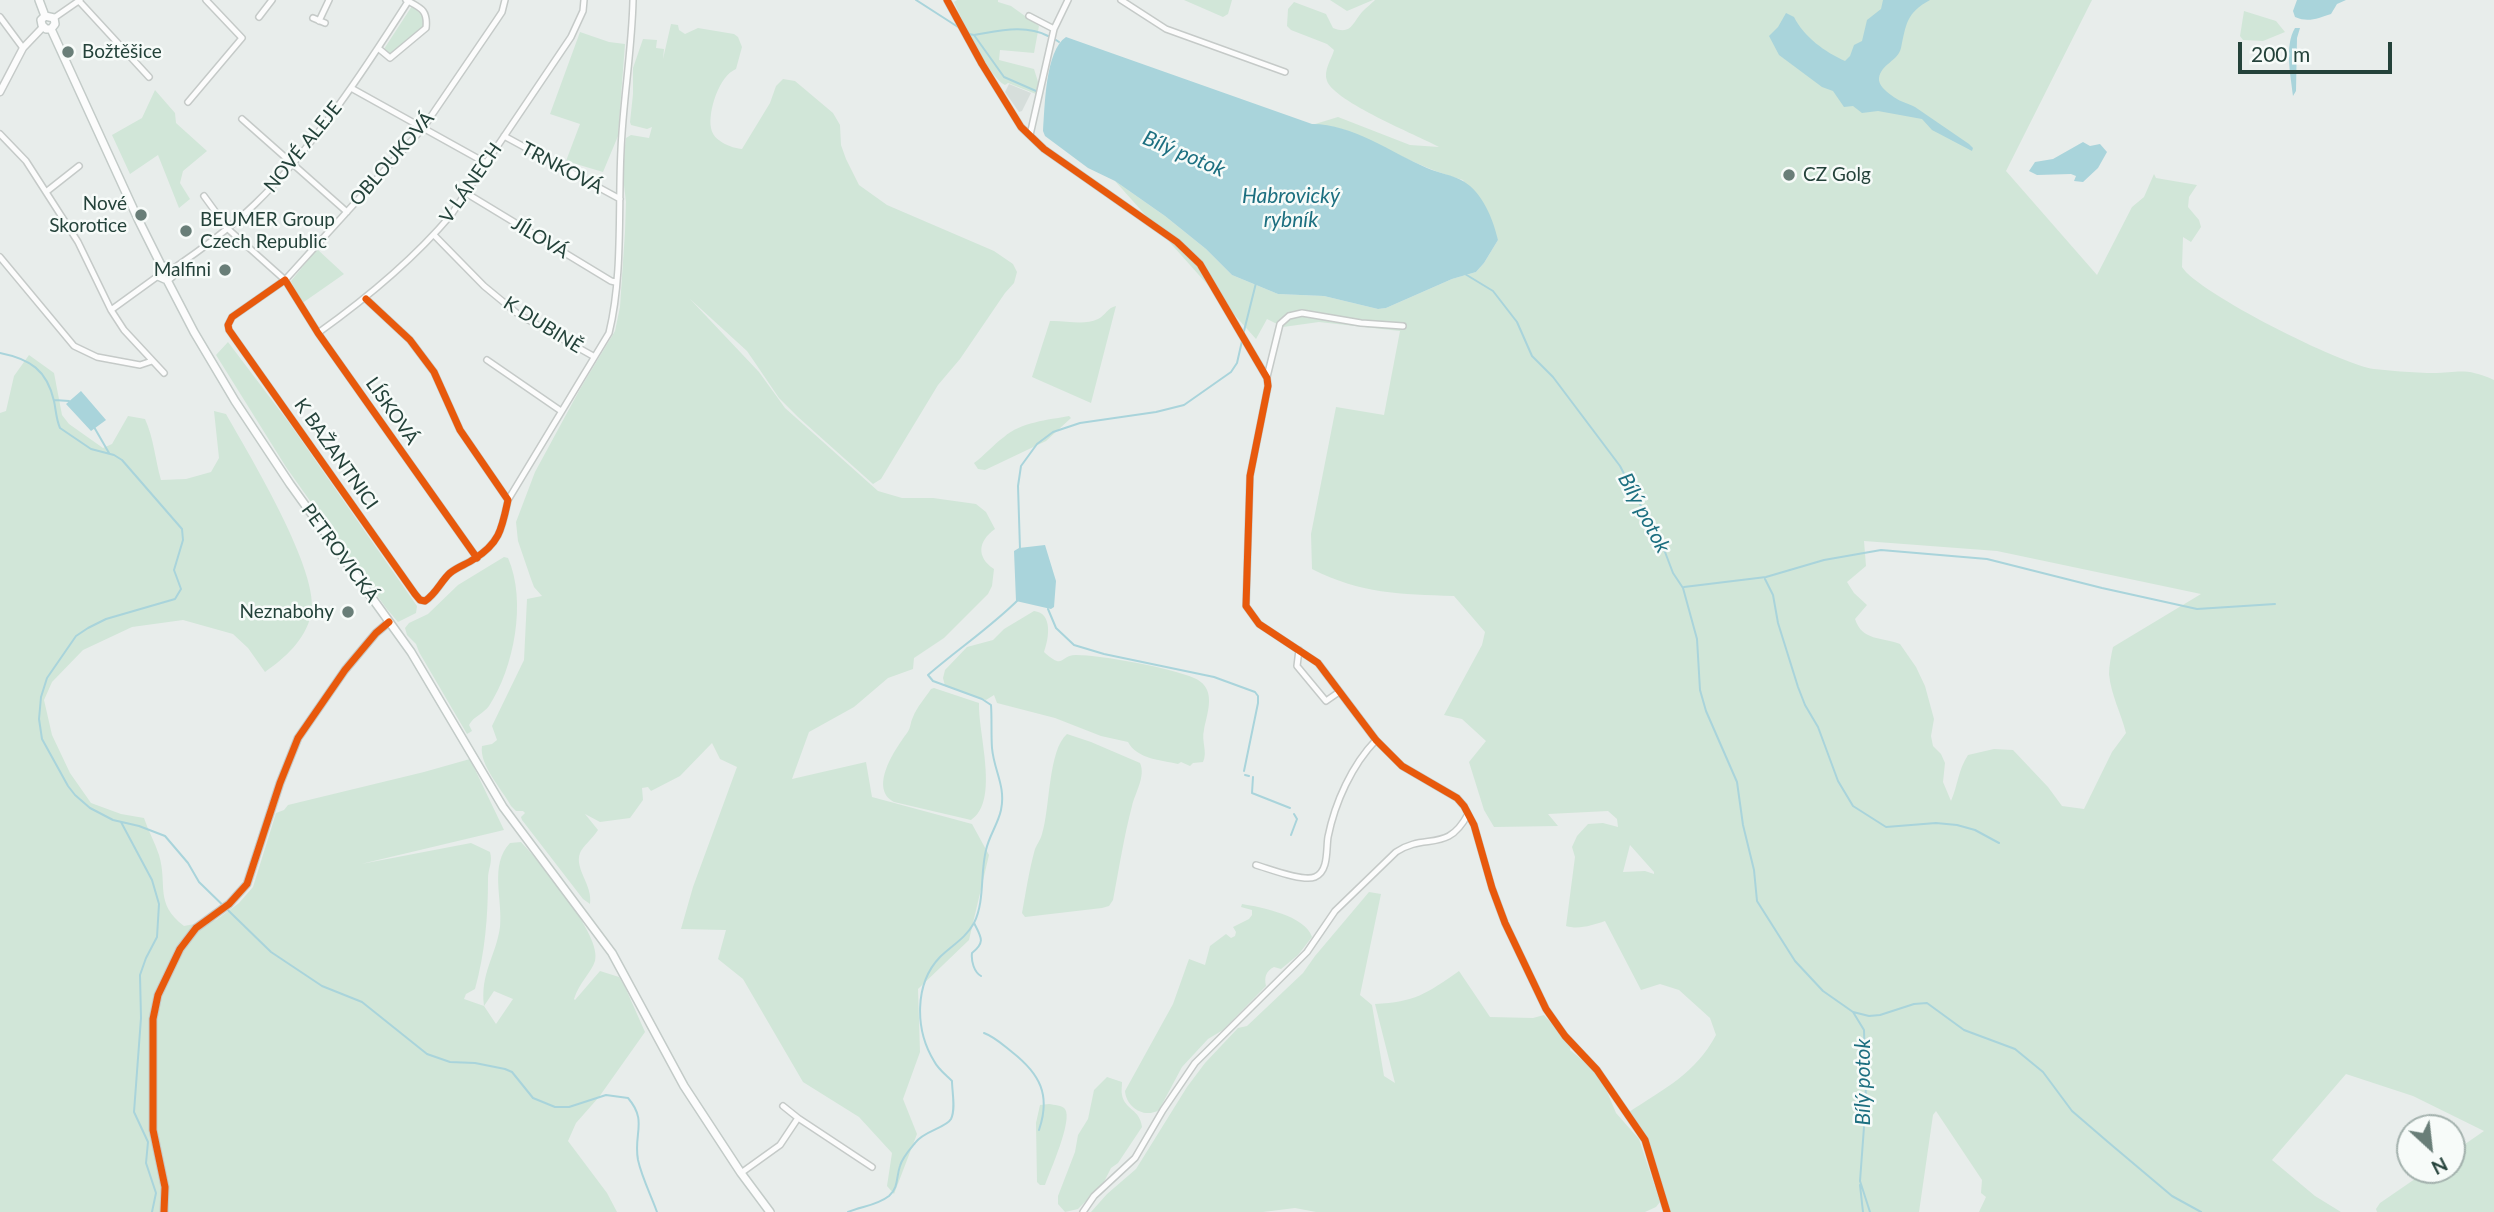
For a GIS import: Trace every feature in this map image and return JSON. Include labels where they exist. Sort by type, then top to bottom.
[{"type":"main road","points":[[39,0],[45,16]]},
{"type":"main road","points":[[45,16],[54,18],[55,24],[47,28]]},
{"type":"main road","points":[[45,16],[41,20],[162,267]]},
{"type":"main road","points":[[167,266],[171,270],[172,276],[167,280],[159,276],[158,271],[162,267],[167,266]]},
{"type":"main road","name":"PETROVICKÁ","points":[[167,280],[235,401],[290,484],[411,652],[516,824],[612,953],[677,1073],[741,1173],[770,1212]]},
{"type":"street","points":[[188,102],[242,38],[206,0]]},
{"type":"street","points":[[259,17],[272,0]]},
{"type":"street","points":[[319,21],[330,0]]},
{"type":"street","points":[[377,48],[390,58],[426,28],[427,17],[424,11],[408,0]]},
{"type":"street","name":"NOVÉ ALEJE","points":[[171,270],[228,229],[267,192],[351,88],[408,0]]},
{"type":"street","name":"OBLOUKOVÁ","points":[[285,280],[423,128],[496,21],[505,0]]},
{"type":"street","name":"V LÁNECH","points":[[318,333],[366,299],[434,235],[466,193],[571,37],[583,11],[584,0]]},
{"type":"street","points":[[477,558],[494,545],[502,527],[508,500],[609,333],[615,282],[621,151],[633,0]]},
{"type":"street","points":[[947,0],[1021,127],[1044,149],[1177,242],[1200,264],[1266,378],[1268,386],[1250,476],[1246,607],[1259,624],[1318,663],[1376,740],[1402,766],[1457,798],[1474,825],[1505,923],[1546,1009],[1565,1036],[1597,1070],[1645,1140],[1667,1212]]},
{"type":"street","points":[[1030,135],[1054,29],[1068,0]]},
{"type":"street","points":[[1121,0],[1166,29],[1285,72]]},
{"type":"street","points":[[54,18],[79,1],[149,77]]},
{"type":"street","points":[[1029,16],[1054,29]]},
{"type":"street","points":[[0,17],[23,48]]},
{"type":"street","points":[[0,92],[23,48],[47,28]]},
{"type":"street","points":[[351,88],[486,163]]},
{"type":"street","points":[[242,119],[347,212]]},
{"type":"street","points":[[0,134],[26,161],[78,242],[111,310],[135,345],[164,373]]},
{"type":"street","name":"TRNKOVÁ","points":[[504,136],[620,199]]},
{"type":"street","points":[[46,192],[79,166]]},
{"type":"street","name":"JÍLOVÁ","points":[[466,193],[615,282]]},
{"type":"street","points":[[204,196],[228,229],[285,280]]},
{"type":"street","name":"K DUBINĚ","points":[[434,235],[484,286],[518,314],[593,356]]},
{"type":"street","points":[[0,257],[74,346],[97,357],[141,365],[152,361]]},
{"type":"street","points":[[111,310],[159,276]]},
{"type":"street","name":"LÍSKOVÁ","points":[[285,280],[293,297],[477,558]]},
{"type":"street","name":"K BAŽANTNICI","points":[[285,280],[232,317],[229,330],[419,599],[428,599],[448,574],[477,558]]},
{"type":"street","points":[[366,299],[410,340],[434,372],[460,430],[508,500]]},
{"type":"street","points":[[1266,378],[1280,324],[1289,317],[1302,313],[1361,323],[1403,326]]},
{"type":"street","points":[[487,360],[561,411]]},
{"type":"street","points":[[164,1212],[165,1187],[153,1130],[153,1019],[158,995],[180,949],[196,928],[220,912],[247,884],[280,783],[298,738],[345,670],[376,633],[389,622]]},
{"type":"street","points":[[1299,650],[1297,666],[1326,701],[1339,692]]},
{"type":"street","points":[[1256,865],[1311,878],[1323,871],[1328,836],[1337,806],[1361,756],[1376,740]]},
{"type":"street","points":[[1083,1212],[1094,1196],[1135,1158],[1195,1063],[1307,952],[1335,911],[1396,852],[1408,844],[1442,840],[1452,836],[1468,814]]},
{"type":"street","points":[[783,1106],[872,1167]]},
{"type":"street","points":[[741,1173],[780,1145],[798,1118]]},
{"type":"shaded area","points":[[1009,84],[1031,93],[1022,111],[1019,112],[1005,92]]},
{"type":"green space","points":[[953,0],[998,0],[1039,26],[1034,53],[1000,50],[999,60],[1034,69],[1039,85],[1036,94],[1008,83],[1005,85],[998,80],[976,47]]},
{"type":"green space","points":[[1184,0],[1232,0],[1228,14],[1223,17]]},
{"type":"green space","points":[[1330,0],[1373,0],[1347,11]]},
{"type":"green space","points":[[1375,0],[2092,0],[2006,171],[2097,275],[2132,207],[2144,197],[2154,174],[2156,178],[2197,185],[2189,197],[2188,207],[2199,220],[2201,227],[2191,242],[2183,237],[2182,267],[2214,293],[2303,342],[2357,365],[2427,373],[2467,372],[2494,380],[2494,1212],[2377,1212],[2380,1203],[2408,1184],[2466,1184],[2466,1143],[2484,1131],[2466,1122],[2466,1114],[2450,1114],[2413,1096],[2346,1074],[2272,1160],[2315,1196],[2341,1212],[1979,1212],[1986,1197],[1981,1193],[1982,1180],[1936,1111],[1933,1115],[1919,1212],[1669,1212],[1648,1140],[1629,1112],[1667,1088],[1689,1070],[1716,1035],[1710,1018],[1679,990],[1660,984],[1641,990],[1605,921],[1581,927],[1566,926],[1575,857],[1572,847],[1577,836],[1588,824],[1603,823],[1618,827],[1617,819],[1608,811],[1548,814],[1558,826],[1494,827],[1484,810],[1469,762],[1486,741],[1462,719],[1444,715],[1482,645],[1485,632],[1454,596],[1364,588],[1312,569],[1311,534],[1336,407],[1384,415],[1400,331],[1319,322],[1283,327],[1267,319],[1256,339],[1115,181],[1165,216],[1206,249],[1232,275],[1278,294],[1324,296],[1378,309],[1476,272],[1498,240],[1463,180],[1418,164],[1344,130],[1312,125],[1338,117],[1410,145],[1439,147],[1360,108],[1333,89],[1327,81],[1326,73],[1334,50],[1327,44],[1287,26],[1288,9],[1294,2],[1326,14],[1333,28],[1339,30],[1350,27]],"holes":[[[1864,541],[1997,551],[2201,594],[2113,647],[2109,668],[2110,682],[2126,733],[2112,752],[2084,809],[2062,806],[2013,750],[1994,749],[1968,755],[1951,801],[1943,782],[1945,763],[1933,746],[1931,736],[1934,719],[1925,686],[1916,667],[1900,644],[1868,635],[1862,631],[1855,619],[1867,605],[1847,582],[1866,566]],[[1630,845],[1654,872],[1623,872]]]},
{"type":"green space","points":[[412,6],[422,15],[423,28],[390,54],[384,49]]},
{"type":"green space","points":[[2244,11],[2276,21],[2285,32],[2263,41],[2243,40],[2240,36]]},
{"type":"green space","points":[[671,24],[678,25],[679,30],[685,34],[698,28],[738,37],[742,47],[736,69],[720,86],[711,113],[712,133],[719,140],[742,149],[770,103],[776,86],[783,79],[795,81],[833,113],[840,125],[841,145],[846,159],[859,185],[887,205],[994,251],[1013,264],[1017,272],[1014,283],[960,359],[938,385],[881,479],[873,484],[779,398],[747,351],[690,299],[759,372],[785,408],[878,491],[902,498],[933,498],[976,504],[986,512],[995,529],[985,539],[981,549],[984,559],[994,569],[988,594],[944,638],[914,658],[913,669],[888,678],[854,707],[809,732],[792,779],[866,762],[872,797],[972,824],[989,855],[969,940],[918,989],[920,1052],[903,1099],[917,1134],[894,1194],[887,1186],[892,1153],[859,1117],[803,1082],[743,979],[718,959],[726,930],[681,929],[693,887],[737,767],[720,759],[712,743],[680,776],[651,791],[648,787],[642,788],[643,800],[630,818],[600,822],[585,814],[598,830],[581,850],[579,859],[589,890],[590,904],[583,899],[522,820],[521,817],[525,813],[516,811],[511,806],[487,769],[482,753],[482,746],[497,740],[492,726],[524,660],[527,599],[542,596],[531,579],[518,541],[516,522],[535,472],[615,331],[620,307],[625,232],[626,202],[622,168],[626,138],[631,135],[649,138],[652,127],[647,129],[631,125],[630,122],[633,68],[643,39],[657,40],[656,48],[664,49],[663,59]]},
{"type":"green space","points":[[580,32],[609,42],[625,44],[618,136],[603,172],[566,161],[580,124],[550,114]]},
{"type":"green space","points":[[155,90],[175,113],[176,123],[207,151],[183,171],[180,183],[190,199],[179,208],[158,155],[130,174],[112,135],[142,118]]},
{"type":"green space","points":[[317,249],[344,274],[301,304],[291,281]]},
{"type":"green space","points":[[1116,306],[1091,403],[1032,377],[1050,321],[1092,321]]},
{"type":"green space","points":[[228,342],[290,424],[417,606],[416,613],[398,622],[286,467],[216,355]]},
{"type":"green space","points":[[29,355],[54,373],[62,415],[69,424],[103,448],[112,444],[128,416],[145,419],[161,480],[186,479],[211,472],[219,458],[214,411],[226,414],[281,514],[295,544],[311,596],[311,615],[304,632],[287,654],[265,672],[248,648],[233,634],[183,620],[132,627],[83,650],[52,682],[44,700],[52,735],[70,773],[91,803],[121,814],[144,818],[159,855],[165,901],[175,918],[184,926],[216,920],[239,903],[253,887],[276,813],[288,805],[470,759],[504,830],[361,864],[471,843],[490,852],[487,921],[481,962],[475,989],[466,994],[464,999],[484,1006],[486,974],[500,927],[498,872],[500,861],[510,843],[521,842],[568,899],[595,949],[595,961],[574,999],[600,971],[619,977],[645,1032],[599,1097],[576,1123],[568,1141],[607,1193],[617,1212],[0,1212],[0,413],[6,411],[14,376]],"holes":[[[494,991],[513,999],[496,1024],[484,1006]]]},
{"type":"green space","points":[[1069,416],[1071,418],[1046,441],[985,470],[978,469],[974,463],[1018,428]]},
{"type":"green space","points":[[504,557],[508,558],[514,575],[517,594],[511,654],[498,690],[489,706],[471,722],[469,725],[472,731],[467,734],[405,628],[409,623],[428,614],[458,585]]},
{"type":"green space","points":[[1034,611],[1044,616],[1047,621],[1048,633],[1044,652],[1055,660],[1062,661],[1076,655],[1119,660],[1170,670],[1203,684],[1209,703],[1203,734],[1203,762],[1190,766],[1181,762],[1178,764],[1150,758],[1137,752],[1128,742],[1101,736],[1055,718],[997,703],[994,695],[986,700],[945,686],[945,670],[967,647],[993,640],[1004,629]]},
{"type":"green space","points":[[934,688],[979,703],[986,783],[980,811],[971,820],[894,802],[887,796],[884,787],[884,778],[891,758],[917,710]]},
{"type":"green space","points":[[1067,734],[1140,763],[1141,779],[1129,817],[1113,900],[1109,906],[1025,917],[1022,913],[1035,849],[1045,823],[1053,766],[1056,753]]},
{"type":"green space","points":[[1369,892],[1381,894],[1360,995],[1372,1005],[1384,1076],[1395,1083],[1375,1004],[1410,999],[1438,986],[1459,971],[1490,1017],[1533,1018],[1544,1015],[1571,1046],[1570,1050],[1591,1067],[1606,1089],[1616,1113],[1639,1139],[1660,1202],[1656,1207],[1645,1212],[1316,1212],[1295,1208],[1263,1212],[1091,1212],[1136,1169],[1205,1063],[1238,1028],[1247,1026],[1303,973]]},
{"type":"green space","points":[[1242,904],[1292,918],[1301,923],[1312,937],[1298,955],[1281,969],[1274,967],[1267,972],[1266,986],[1223,1030],[1208,1039],[1182,1067],[1159,1110],[1148,1113],[1137,1110],[1129,1102],[1125,1091],[1173,1004],[1189,959],[1205,965],[1210,946],[1226,934],[1231,938],[1235,936],[1233,927],[1252,915],[1252,910],[1241,907]]},
{"type":"green space","points":[[1107,1077],[1122,1082],[1124,1100],[1141,1121],[1142,1127],[1118,1163],[1111,1168],[1103,1184],[1078,1209],[1065,1212],[1058,1204],[1058,1196],[1075,1152],[1078,1135],[1088,1119],[1094,1090]]},
{"type":"green space","points":[[1049,1104],[1065,1109],[1066,1124],[1045,1185],[1040,1185],[1037,1182],[1036,1123],[1040,1105]]},
{"type":"water","points":[[1883,0],[1930,0],[1908,20],[1897,56],[1880,73],[1881,85],[1894,97],[1915,107],[1969,144],[1973,148],[1972,151],[1932,130],[1922,119],[1878,111],[1862,113],[1853,106],[1844,107],[1833,91],[1822,87],[1779,55],[1769,36],[1786,13],[1794,17],[1803,31],[1816,43],[1845,61],[1854,45],[1862,41],[1867,20],[1881,9]]},
{"type":"water","points":[[2297,0],[2346,0],[2337,4],[2331,14],[2309,20],[2295,17],[2293,11]]},
{"type":"water","points":[[2295,28],[2300,28],[2297,38],[2296,91],[2293,96],[2289,52]]},
{"type":"water","name":"Habrovický rybník","points":[[1066,37],[1312,124],[1327,125],[1357,134],[1427,168],[1459,179],[1482,199],[1498,240],[1476,272],[1452,279],[1386,308],[1378,309],[1324,296],[1278,294],[1232,275],[1206,249],[1165,216],[1115,181],[1088,168],[1045,136],[1043,131],[1047,80],[1054,54]]},
{"type":"water","points":[[2083,142],[2090,146],[2100,144],[2107,152],[2098,168],[2083,182],[2074,181],[2076,176],[2071,174],[2037,175],[2029,171],[2035,162],[2053,159]]},
{"type":"water","points":[[81,391],[106,420],[91,431],[66,404]]},
{"type":"water","points":[[1045,545],[1056,581],[1054,607],[1051,609],[1016,601],[1014,551]]},
{"type":"waterway","name":"Bílý potok","points":[[916,0],[958,27]]},
{"type":"waterway","points":[[974,35],[1021,29],[1048,36]]},
{"type":"waterway","name":"Bílý potok","points":[[969,34],[974,35],[1004,77],[1036,91]]},
{"type":"waterway","name":"Bílý potok","points":[[1465,274],[1493,291],[1517,322],[1532,356],[1553,377],[1620,466],[1683,588],[1697,639],[1700,690],[1706,711],[1737,782],[1743,825],[1754,870],[1757,901],[1795,961],[1823,991],[1853,1012],[1864,1030],[1866,1100],[1860,1181],[1870,1212]]},
{"type":"waterway","points":[[1243,335],[1256,283]]},
{"type":"waterway","points":[[1020,549],[1018,486],[1021,466],[1037,444],[1053,432],[1080,423],[1156,412],[1184,405],[1231,372],[1237,363],[1242,341]]},
{"type":"waterway","points":[[0,353],[20,359],[36,368],[51,390],[60,428],[91,449],[122,460],[182,529],[183,540],[174,570],[181,589],[175,599],[106,619],[88,628],[76,636],[47,678],[41,697],[39,719],[42,739],[68,786],[90,808],[113,820],[165,836],[188,863],[199,882],[271,952],[322,986],[362,1002],[427,1054],[450,1062],[475,1063],[505,1069],[512,1072],[533,1098],[555,1107],[569,1107],[606,1095],[628,1098],[639,1121],[638,1160],[657,1212]]},
{"type":"waterway","points":[[54,400],[69,401]]},
{"type":"waterway","points":[[94,427],[109,453]]},
{"type":"waterway","points":[[1684,587],[1766,577],[1824,560],[1881,550],[1987,559],[2197,609],[2275,604]]},
{"type":"waterway","points":[[1765,579],[1773,595],[1778,623],[1798,687],[1818,727],[1838,781],[1853,806],[1886,827],[1936,823],[1957,825],[1975,830],[1999,843]]},
{"type":"waterway","points":[[848,1212],[889,1196],[894,1189],[901,1163],[909,1151],[923,1135],[951,1119],[954,1105],[952,1081],[936,1064],[923,1035],[920,1008],[922,994],[931,968],[974,923],[981,897],[986,850],[1000,815],[1002,793],[993,756],[991,705],[982,699],[933,681],[928,675],[1019,599]]},
{"type":"waterway","points":[[1048,609],[1056,628],[1074,645],[1214,677],[1255,692],[1258,703],[1244,771]]},
{"type":"waterway","points":[[1245,775],[1249,776]]},
{"type":"waterway","points":[[1253,777],[1252,793],[1290,808]]},
{"type":"waterway","points":[[1291,835],[1297,819],[1294,814]]},
{"type":"waterway","points":[[121,822],[152,880],[159,904],[157,937],[140,975],[141,1018],[134,1112],[148,1142],[146,1163],[156,1193],[152,1212]]},
{"type":"waterway","points":[[974,923],[981,942],[972,953],[972,959],[981,976]]},
{"type":"waterway","points":[[1853,1012],[1869,1016],[1880,1015],[1914,1004],[1927,1003],[1964,1030],[2015,1049],[2043,1072],[2072,1111],[2172,1196],[2201,1212]]},
{"type":"waterway","points":[[984,1033],[1022,1060],[1036,1077],[1044,1106],[1039,1130]]},
{"type":"waterway","name":"Bílý potok","points":[[1860,1185],[1863,1212]]},
{"type":"cycle path","points":[[947,0],[1021,127],[1044,149],[1177,242],[1200,264],[1267,378],[1268,386],[1250,476],[1246,606],[1259,624],[1318,663],[1376,740],[1402,766],[1457,798],[1464,806],[1474,825],[1505,923],[1546,1009],[1565,1036],[1597,1070],[1645,1140],[1667,1212]]},
{"type":"cycle path","points":[[366,299],[410,340],[434,372],[460,430],[508,500],[495,541],[483,553],[474,559],[450,573],[425,601],[415,594],[229,330],[232,317],[285,280],[318,333],[477,558]]},
{"type":"cycle path","points":[[164,1212],[165,1187],[153,1130],[153,1019],[158,995],[180,949],[196,928],[229,904],[247,884],[280,783],[298,738],[345,670],[376,633],[389,622]]},
{"type":"place","name":"Božtěšice","points":[[68,52]]},
{"type":"place","name":"CZ Golg","points":[[1789,175]]},
{"type":"place","name":"Nové Skorotice","points":[[141,215]]},
{"type":"place","name":"BEUMER Group Czech Republic","points":[[186,231]]},
{"type":"place","name":"Malfini","points":[[225,270]]},
{"type":"place","name":"Neznabohy","points":[[348,612]]}]
